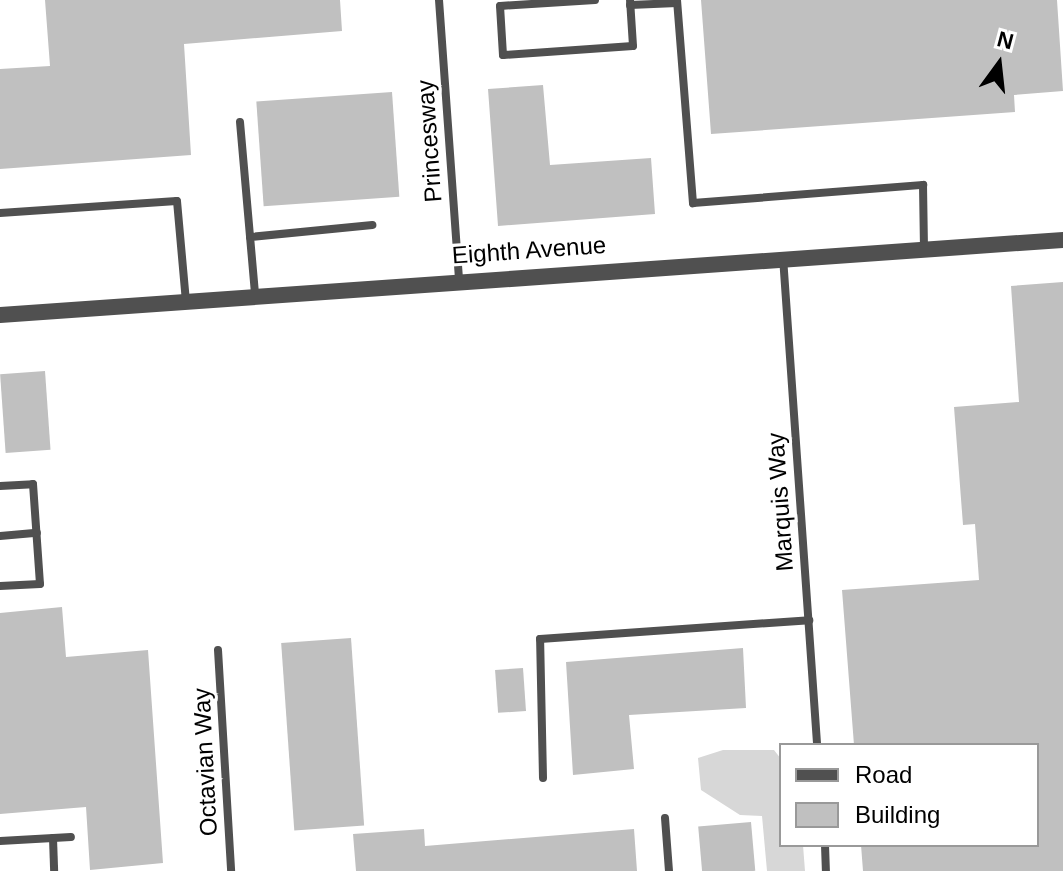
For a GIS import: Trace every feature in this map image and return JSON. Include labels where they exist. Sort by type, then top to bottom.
[{"type":"street","name":"Eighth Avenue","points":[[0,315],[783,256],[1063,240]]},
{"type":"lane","name":"Princesway","points":[[439,0],[459,280]]},
{"type":"lane","points":[[595,0],[500,6],[503,55],[633,46],[630,3],[677,1],[693,203],[923,185],[924,248]]},
{"type":"lane","points":[[240,122],[255,295]]},
{"type":"lane","points":[[0,213],[177,201],[186,301]]},
{"type":"lane","points":[[250,237],[372,225]]},
{"type":"lane","name":"Marquis Way","points":[[783,256],[817,743]]},
{"type":"lane","points":[[0,486],[33,484],[40,584],[0,586]]},
{"type":"lane","points":[[0,536],[37,533]]},
{"type":"lane","points":[[543,778],[540,639],[809,620]]},
{"type":"lane","name":"Octavian Way","points":[[218,650],[231,871]]},
{"type":"lane","points":[[665,818],[669,871]]},
{"type":"lane","points":[[0,841],[71,837]]},
{"type":"lane","points":[[53,838],[54,871]]},
{"type":"lane","points":[[825,847],[826,871]]},
{"type":"shaded area","points":[[723,750],[774,750],[779,756],[779,847],[803,847],[805,871],[767,871],[762,816],[740,815],[701,790],[698,758]]},
{"type":"building","points":[[45,0],[340,0],[342,31],[184,44],[191,155],[0,169],[0,69],[50,66]]},
{"type":"building","points":[[701,0],[1057,0],[1063,91],[1014,95],[1015,112],[711,134]]},
{"type":"building","points":[[543,85],[550,165],[651,158],[655,214],[498,226],[488,89]]},
{"type":"building","points":[[392,92],[399,197],[264,206],[256,101]]},
{"type":"building","points":[[1063,282],[1063,871],[863,871],[861,847],[1039,847],[1039,743],[854,743],[842,590],[979,580],[975,524],[963,525],[954,407],[1019,402],[1011,286]]},
{"type":"building","points":[[45,371],[51,450],[6,453],[0,374]]},
{"type":"building","points":[[62,607],[66,657],[148,650],[163,863],[90,870],[86,807],[0,814],[0,613]]},
{"type":"building","points":[[351,638],[364,826],[294,830],[281,643]]},
{"type":"building","points":[[743,648],[746,708],[629,715],[634,769],[573,775],[566,662]]},
{"type":"building","points":[[523,668],[526,711],[498,713],[495,670]]},
{"type":"building","points":[[751,822],[755,871],[702,871],[698,827]]},
{"type":"building","points":[[424,829],[425,846],[634,829],[637,871],[356,871],[353,834]]}]
